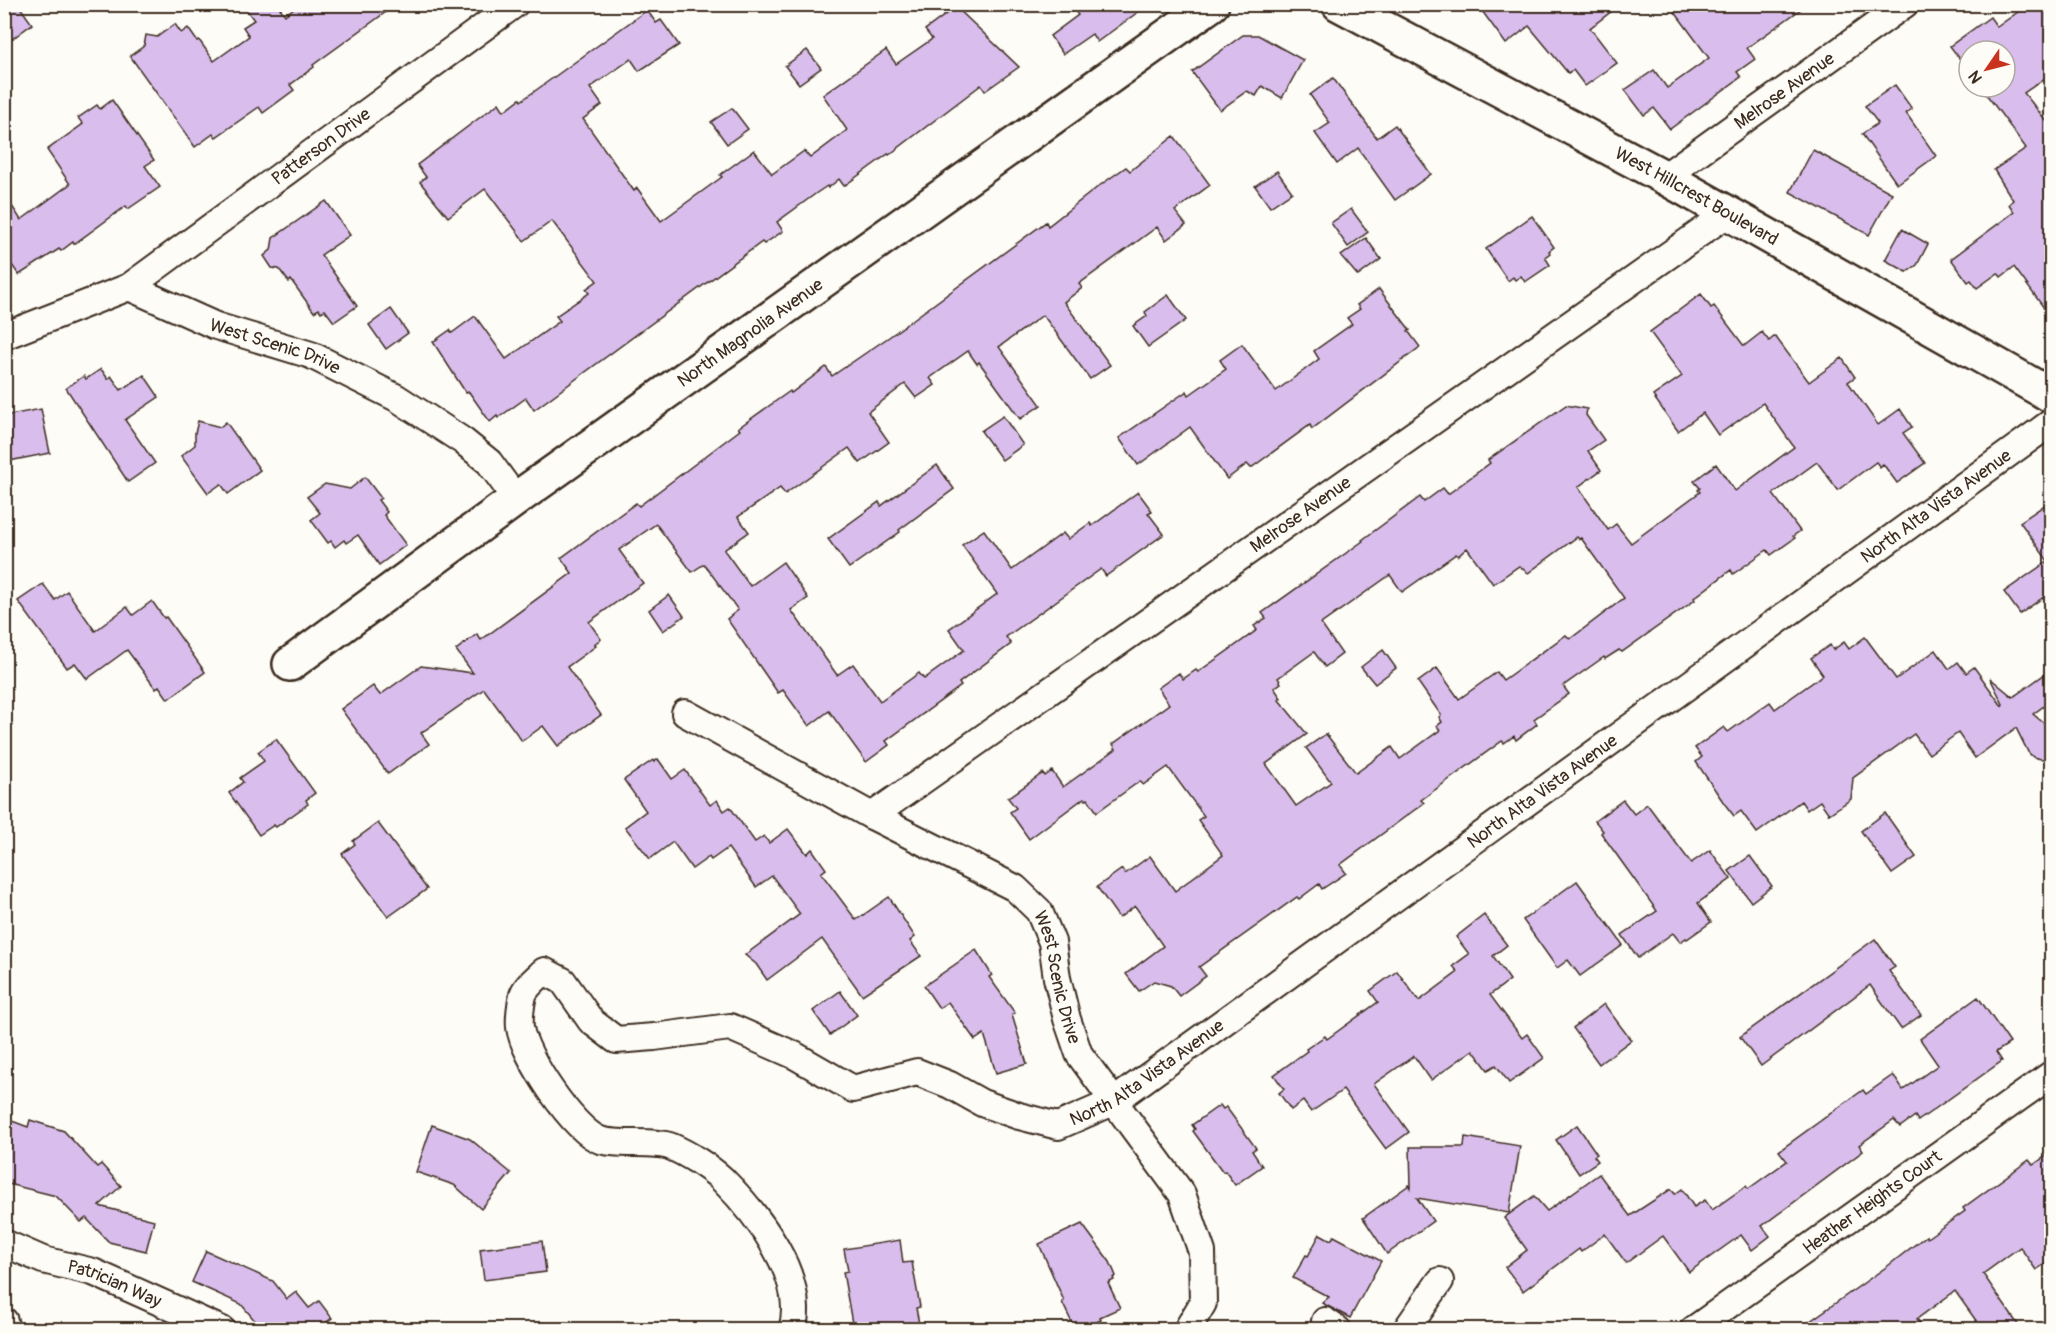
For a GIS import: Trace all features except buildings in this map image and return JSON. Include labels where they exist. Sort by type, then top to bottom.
[{"type":"street","name":"Patterson Drive","points":[[129,287],[515,4]]},
{"type":"street","name":"North Magnolia Avenue","points":[[290,664],[516,499],[1212,4]]},
{"type":"street","name":"West Hillcrest Boulevard","points":[[1339,4],[1664,177],[2052,396]]},
{"type":"street","name":"Melrose Avenue","points":[[1664,177],[1905,4]]},
{"type":"street","name":"Melrose Avenue","points":[[872,816],[1727,214]]},
{"type":"street","points":[[4,336],[129,287]]},
{"type":"street","name":"West Scenic Drive","points":[[129,287],[216,326],[311,355],[398,398],[463,441],[489,462],[516,499]]},
{"type":"street","name":"North Alta Vista Avenue","points":[[792,1329],[794,1322],[793,1287],[781,1259],[764,1228],[721,1178],[670,1145],[599,1140],[572,1118],[532,1062],[520,1027],[523,993],[544,971],[563,981],[591,1021],[616,1040],[730,1027],[794,1055],[853,1089],[917,1072],[950,1085],[982,1103],[1019,1116],[1058,1125],[1113,1102],[2052,422]]},
{"type":"street","name":"West Scenic Drive","points":[[685,713],[872,816],[1015,888],[1039,911],[1052,942],[1057,978],[1079,1054],[1182,1194],[1202,1252],[1203,1303],[1187,1329]]},
{"type":"street","name":"Heather Heights Court","points":[[1693,1329],[2052,1074]]},
{"type":"street","name":"Patrician Way","points":[[4,1244],[43,1260],[93,1272],[222,1329]]},
{"type":"street","points":[[1406,1329],[1440,1281]]},
{"type":"street","points":[[4,1321],[6,1329]]}]
